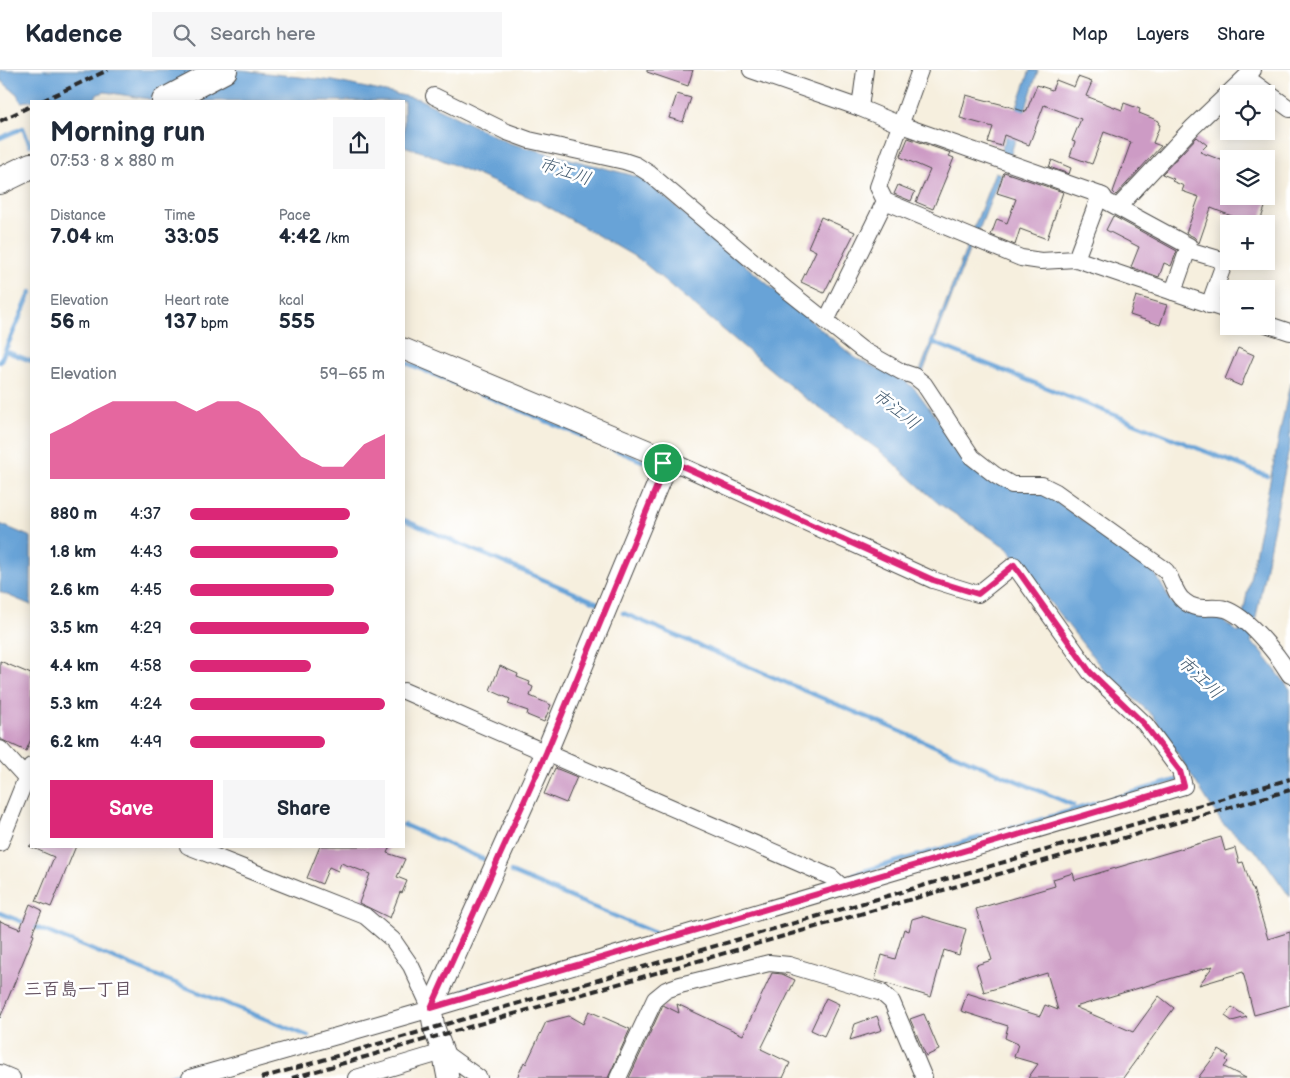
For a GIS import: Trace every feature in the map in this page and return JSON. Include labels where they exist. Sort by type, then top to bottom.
[{"type":"main road","points":[[167,100],[224,70]]},
{"type":"main road","points":[[0,181],[30,166]]},
{"type":"street","points":[[751,70],[1100,195],[1189,246],[1173,292]]},
{"type":"street","points":[[860,108],[866,70]]},
{"type":"street","points":[[920,70],[878,187],[885,201],[1021,258],[1041,261],[1076,259],[1220,308]]},
{"type":"street","points":[[1119,206],[1193,127],[1250,73],[1290,109]]},
{"type":"street","points":[[434,96],[507,132],[528,140],[636,165],[650,174],[787,290],[861,349],[902,372],[914,376],[924,384],[972,457],[995,475],[1012,485],[1042,485],[1056,492],[1157,564],[1166,572],[1182,600],[1194,608],[1223,609],[1234,614],[1278,656],[1290,675]]},
{"type":"street","points":[[1076,259],[1100,195]]},
{"type":"street","points":[[826,321],[885,201]]},
{"type":"street","points":[[1188,250],[1225,261],[1209,305]]},
{"type":"street","points":[[1275,327],[1290,332]]},
{"type":"street","points":[[190,1078],[1184,786],[1180,771],[1144,724],[1090,672],[1014,565],[978,594],[933,580],[682,466],[663,463],[655,454],[405,349]]},
{"type":"street","points":[[431,1008],[546,753],[662,474],[663,463]]},
{"type":"street","points":[[405,691],[831,877],[842,887]]},
{"type":"street","points":[[0,750],[30,776],[1,839]]},
{"type":"street","points":[[193,848],[364,916],[393,940],[410,966],[431,1008],[434,1028],[443,1052],[448,1078]]},
{"type":"street","points":[[618,1078],[655,999],[666,990],[769,963],[789,965],[882,992],[892,1002],[924,1078]]},
{"type":"street","points":[[356,1078],[443,1052]]},
{"type":"street","points":[[443,1052],[479,1078]]},
{"type":"street","points":[[0,1073],[12,1078]]},
{"type":"water","name":"市江川","points":[[0,70],[241,70],[333,81],[419,99],[509,143],[642,178],[855,358],[905,381],[916,390],[967,459],[1034,492],[1049,496],[1155,573],[1171,602],[1187,613],[1210,615],[1221,619],[1239,633],[1290,383],[1290,444],[1251,643],[1260,650],[1290,689],[1290,897],[1261,856],[1222,823],[1154,717],[1105,672],[1007,548],[938,503],[879,450],[801,395],[639,259],[538,201],[428,154],[405,146],[405,100],[155,100],[105,92],[98,94],[93,100],[55,100],[52,98],[21,102],[17,94],[0,80]]},
{"type":"water","points":[[1030,70],[1038,71],[1010,156],[1000,154]]},
{"type":"water","points":[[995,172],[1001,174],[970,248],[923,372],[920,371]]},
{"type":"water","points":[[0,524],[30,537],[30,605],[0,592]]},
{"type":"building","points":[[647,70],[693,70],[688,86],[647,72]]},
{"type":"building","points":[[1078,77],[1092,82],[1086,96],[1122,110],[1124,103],[1140,109],[1139,113],[1159,121],[1158,124],[1160,125],[1153,143],[1161,146],[1116,195],[1113,192],[1131,142],[1104,132],[1092,164],[1070,156],[1075,142],[1072,141],[1081,119],[1044,105],[1029,145],[1004,135],[1001,146],[988,142],[993,127],[960,118],[966,95],[1026,112],[1037,85],[1052,90],[1056,80],[1074,87]]},
{"type":"building","points":[[677,94],[691,98],[683,122],[669,118]]},
{"type":"building","points":[[1197,137],[1207,145],[1200,152],[1220,160],[1220,205],[1266,205],[1262,215],[1229,215],[1211,208],[1199,243],[1194,237],[1186,233],[1199,197],[1182,191],[1184,186],[1162,174]]},
{"type":"building","points":[[908,138],[951,153],[949,156],[954,158],[933,209],[916,202],[930,170],[900,157]]},
{"type":"building","points":[[1052,160],[1071,168],[1069,174],[1049,167]]},
{"type":"building","points":[[1004,172],[1063,192],[1047,239],[1020,229],[1015,245],[991,235],[997,219],[1007,223],[1016,199],[997,193]]},
{"type":"building","points":[[898,185],[915,192],[911,201],[894,194]]},
{"type":"building","points":[[1113,216],[1177,251],[1171,266],[1164,263],[1159,277],[1131,267],[1139,247],[1106,230]]},
{"type":"building","points":[[821,217],[855,232],[824,293],[801,282],[816,251],[808,247]]},
{"type":"building","points":[[1136,296],[1167,305],[1160,325],[1130,315]]},
{"type":"building","points":[[1238,348],[1254,355],[1241,386],[1225,379]]},
{"type":"building","points":[[0,661],[30,674],[30,741],[26,751],[0,739]]},
{"type":"building","points":[[500,666],[518,674],[517,677],[530,682],[529,685],[533,687],[530,696],[551,705],[544,722],[527,715],[528,711],[508,704],[510,699],[490,690]]},
{"type":"building","points":[[555,768],[577,777],[566,803],[544,794]]},
{"type":"building","points":[[1221,837],[1225,851],[1235,848],[1239,863],[1243,862],[1268,939],[1290,932],[1290,1005],[1254,1015],[1243,972],[1199,985],[1213,966],[1075,1007],[1133,1032],[1159,996],[1174,1008],[1123,1078],[1028,1078],[1038,1064],[1014,1057],[1018,1044],[1005,1038],[1008,1026],[961,1011],[967,993],[1040,1016],[1045,1005],[1058,1010],[1047,973],[984,992],[976,965],[992,960],[976,909],[1055,886],[1053,879],[1073,873],[1075,880]]},
{"type":"building","points":[[34,848],[75,848],[51,907],[36,901],[54,857]]},
{"type":"building","points":[[319,848],[389,848],[387,853],[405,859],[397,877],[407,881],[402,893],[400,892],[390,918],[359,903],[370,874],[341,863],[338,871],[329,867],[322,884],[307,878]]},
{"type":"building","points":[[30,904],[42,910],[32,934],[34,935],[0,1018],[0,921],[20,929]]},
{"type":"building","points":[[922,916],[966,929],[959,955],[944,950],[931,997],[875,980],[882,955],[895,959],[904,929],[909,931],[912,919]]},
{"type":"building","points":[[772,973],[782,974],[795,980],[761,1049],[790,1063],[783,1078],[629,1078],[663,1005],[679,1013],[677,1004],[743,1035]]},
{"type":"building","points":[[826,998],[839,1004],[824,1036],[811,1030]]},
{"type":"building","points":[[1232,1007],[1247,1017],[1232,1021],[1225,1016]]},
{"type":"building","points":[[589,1011],[630,1029],[608,1078],[517,1078],[524,1062],[526,1064],[546,1022],[569,1016],[583,1024]]},
{"type":"building","points":[[924,1014],[939,1050],[926,1056],[910,1019]]},
{"type":"building","points":[[877,1016],[882,1030],[850,1040],[855,1024]]},
{"type":"building","points":[[1219,1050],[1229,1056],[1226,1060],[1228,1062],[1224,1067],[1246,1078],[1198,1078]]},
{"type":"waterway","points":[[0,138],[23,128],[30,145]]},
{"type":"waterway","points":[[0,362],[30,294]]},
{"type":"waterway","points":[[932,342],[1267,476]]},
{"type":"waterway","points":[[5,351],[30,361]]},
{"type":"waterway","points":[[405,362],[642,461]]},
{"type":"waterway","points":[[405,520],[598,603]]},
{"type":"waterway","points":[[623,613],[1073,805]]},
{"type":"waterway","points":[[854,874],[1176,780]]},
{"type":"waterway","points":[[405,825],[483,859]]},
{"type":"waterway","points":[[511,872],[657,934]]},
{"type":"waterway","points":[[0,913],[308,1036]]},
{"type":"waterway","points":[[465,990],[492,982]]},
{"type":"waterway","points":[[163,1078],[190,1070]]},
{"type":"railway","points":[[44,100],[108,70]]},
{"type":"railway","points":[[0,121],[30,106]]},
{"type":"railway","points":[[261,1078],[1290,779]]},
{"type":"railway","points":[[292,1078],[1290,790]]},
{"type":"district","name":"三百島一丁目","points":[[78,989]]},
{"type":"route","points":[[663,463],[682,466],[933,580],[978,594],[1014,565],[1090,672],[1144,724],[1180,771],[1184,786],[431,1008],[546,753],[662,474],[663,463]]}]
